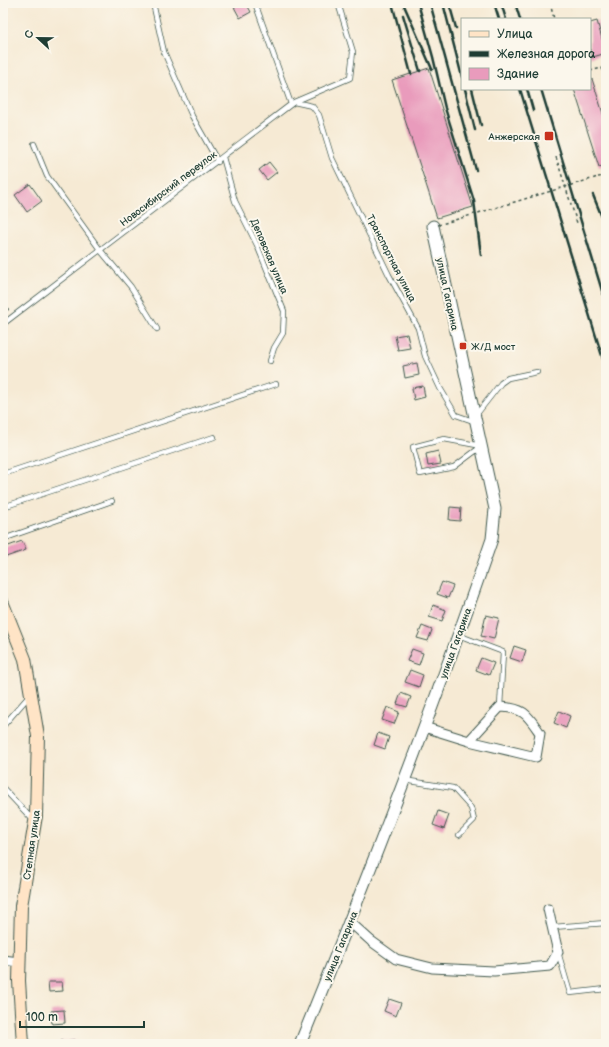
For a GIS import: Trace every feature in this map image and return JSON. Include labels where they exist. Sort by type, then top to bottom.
[{"type":"main road","name":"Степная улица","points":[[3,604],[25,659],[38,736],[35,822],[21,906],[19,981],[23,1044]]},
{"type":"street","name":"улица Гагарина","points":[[300,1044],[350,922],[424,728],[492,539],[495,509],[436,225]]},
{"type":"street","points":[[424,728],[469,741],[536,757],[540,733],[527,713],[513,708],[500,707],[469,741]]},
{"type":"street","points":[[350,922],[396,959],[432,968],[494,971],[550,966],[558,952],[548,909]]},
{"type":"street","points":[[3,960],[19,962]]},
{"type":"lane","points":[[153,3],[164,52],[192,116],[218,162]]},
{"type":"lane","points":[[255,3],[292,103]]},
{"type":"lane","name":"Новосибирский переулок","points":[[5,321],[101,251],[218,162],[292,103],[350,78],[353,52],[338,3]]},
{"type":"lane","name":"Транспортная улица","points":[[292,103],[312,106],[319,114],[332,158],[389,275],[418,328],[425,356],[440,388],[456,415],[476,419]]},
{"type":"lane","points":[[34,144],[47,176],[101,251],[131,287],[157,329]]},
{"type":"lane","name":"Деповская улица","points":[[223,157],[235,201],[257,245],[284,311],[283,333],[274,348],[270,361]]},
{"type":"lane","points":[[476,419],[501,383],[508,378],[537,372]]},
{"type":"lane","points":[[3,474],[276,384]]},
{"type":"lane","points":[[3,507],[214,437]]},
{"type":"lane","points":[[444,439],[482,446],[454,467],[420,474],[413,447],[444,439]]},
{"type":"lane","points":[[3,539],[112,501]]},
{"type":"lane","points":[[458,636],[503,652],[500,707]]},
{"type":"lane","points":[[3,726],[31,693]]},
{"type":"lane","points":[[404,780],[452,788],[472,808],[474,820],[459,835]]},
{"type":"lane","points":[[3,788],[35,822]]},
{"type":"lane","points":[[552,927],[606,922]]},
{"type":"lane","points":[[558,952],[570,993],[606,989]]},
{"type":"path","points":[[550,3],[554,18]]},
{"type":"path","points":[[591,71],[602,68],[606,79]]},
{"type":"path","points":[[556,157],[577,223]]},
{"type":"path","points":[[436,225],[566,188],[598,177],[606,176]]},
{"type":"path","points":[[3,290],[5,321]]},
{"type":"building","points":[[240,3],[246,3],[251,12],[240,18],[234,7]]},
{"type":"building","points":[[597,21],[606,53],[591,58],[591,23]]},
{"type":"building","points":[[429,68],[473,207],[437,218],[392,80]]},
{"type":"building","points":[[591,79],[606,123],[606,165],[599,167],[574,90],[591,90]]},
{"type":"building","points":[[269,162],[277,172],[267,180],[259,170]]},
{"type":"building","points":[[30,184],[42,201],[27,212],[15,195]]},
{"type":"building","points":[[407,334],[410,348],[398,350],[395,336]]},
{"type":"building","points":[[417,363],[419,375],[405,378],[403,366]]},
{"type":"building","points":[[423,386],[425,397],[414,400],[412,388]]},
{"type":"building","points":[[438,451],[441,464],[428,466],[426,454]]},
{"type":"building","points":[[450,507],[461,508],[460,521],[449,520]]},
{"type":"building","points":[[22,541],[26,550],[3,558],[3,548]]},
{"type":"building","points":[[442,582],[453,586],[448,598],[437,594]]},
{"type":"building","points":[[433,605],[446,610],[442,621],[429,617]]},
{"type":"building","points":[[486,615],[499,618],[494,639],[481,636]]},
{"type":"building","points":[[422,626],[432,630],[428,641],[417,638]]},
{"type":"building","points":[[514,646],[526,650],[522,662],[510,658]]},
{"type":"building","points":[[412,649],[423,653],[419,665],[407,661]]},
{"type":"building","points":[[481,658],[494,663],[489,675],[476,670]]},
{"type":"building","points":[[410,670],[423,675],[419,687],[405,682]]},
{"type":"building","points":[[401,693],[411,697],[407,707],[397,704]]},
{"type":"building","points":[[387,707],[399,712],[394,724],[382,720]]},
{"type":"building","points":[[559,711],[570,716],[566,728],[554,723]]},
{"type":"building","points":[[378,733],[389,737],[385,749],[374,745]]},
{"type":"building","points":[[438,811],[449,815],[444,829],[433,825]]},
{"type":"building","points":[[48,982],[62,982],[63,991],[49,992]]},
{"type":"building","points":[[389,999],[401,1003],[396,1016],[384,1011]]},
{"type":"building","points":[[64,1010],[65,1023],[52,1024],[51,1011]]},
{"type":"building","points":[[75,1040],[75,1044],[61,1044],[61,1041]]},
{"type":"railway","points":[[392,3],[411,74]]},
{"type":"railway","points":[[403,3],[432,69]]},
{"type":"railway","points":[[418,3],[445,108],[474,201],[481,255]]},
{"type":"railway","points":[[430,3],[476,170]]},
{"type":"railway","points":[[443,3],[461,73]]},
{"type":"railway","points":[[449,3],[456,28]]},
{"type":"railway","points":[[494,3],[499,18]]},
{"type":"railway","points":[[501,3],[506,18]]},
{"type":"railway","points":[[515,3],[520,18]]},
{"type":"railway","points":[[403,15],[420,71]]},
{"type":"railway","points":[[465,90],[475,130]]},
{"type":"railway","points":[[472,90],[481,125]]},
{"type":"railway","points":[[520,90],[606,369]]},
{"type":"railway","points":[[527,90],[533,110]]},
{"type":"railway","points":[[541,90],[606,304]]},
{"type":"railway","points":[[593,195],[606,227]]},
{"type":"place","name":"Анжерская","points":[[549,136]]},
{"type":"place","name":"Ж/Д мост","points":[[463,346]]}]
